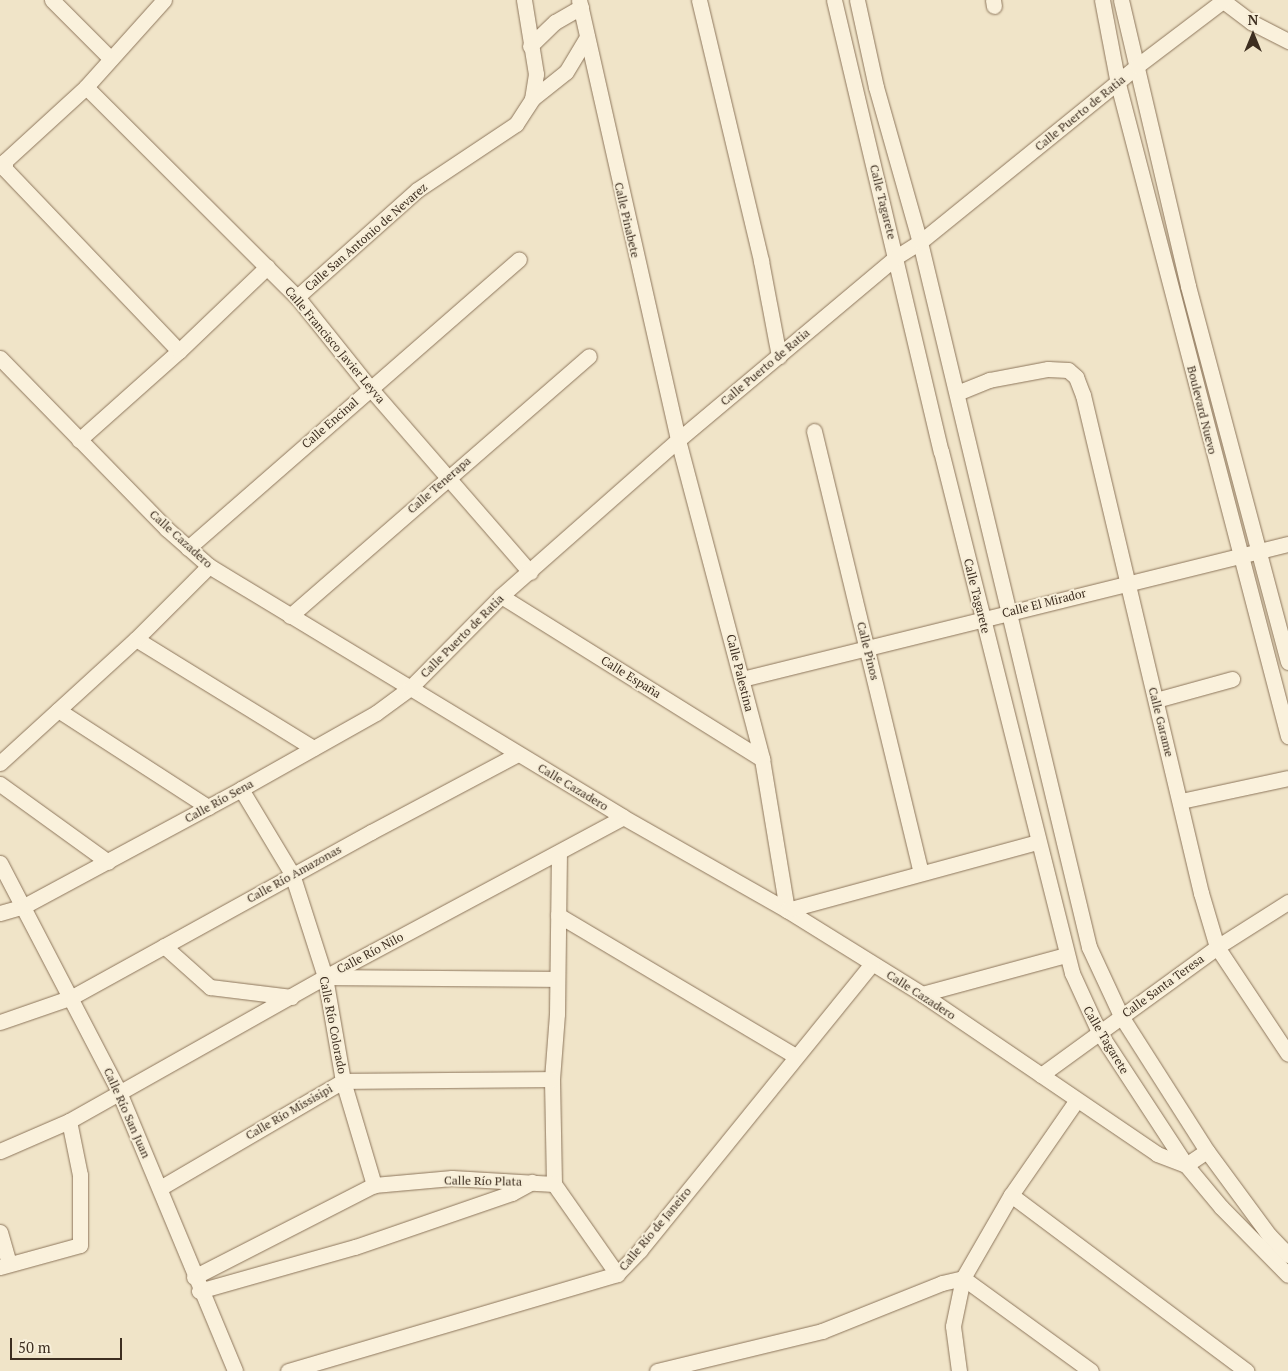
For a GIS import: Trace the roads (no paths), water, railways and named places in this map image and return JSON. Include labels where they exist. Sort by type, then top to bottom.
[{"type":"street","points":[[52,0],[111,59]]},
{"type":"street","points":[[164,0],[86,87],[5,161],[5,168],[179,351]]},
{"type":"street","points":[[524,0],[536,74],[532,99]]},
{"type":"street","points":[[699,0],[758,251],[779,356]]},
{"type":"street","name":"Calle Tagarete","points":[[834,0],[1066,955],[1081,999],[1099,1032],[1186,1165]]},
{"type":"street","name":"Calle Tagarete","points":[[857,0],[876,87],[920,242],[957,393],[1089,947],[1121,1016],[1207,1151]]},
{"type":"street","name":"Boulevard Nuevo","points":[[1102,0],[1118,84],[1239,556],[1288,736]]},
{"type":"street","name":"Boulevard Nuevo","points":[[1121,0],[1188,286],[1288,662]]},
{"type":"street","points":[[1223,0],[1251,22],[1288,41]]},
{"type":"street","name":"Calle Puerto de Ratia","points":[[410,688],[501,596],[678,440],[896,257],[920,242],[1118,84],[1137,66],[1223,0]]},
{"type":"street","points":[[530,46],[555,22],[580,3]]},
{"type":"street","name":"Calle Pinabete","points":[[580,3],[586,38],[678,440]]},
{"type":"street","name":"Calle San Antonio de Nevarez","points":[[297,297],[417,190],[516,124],[532,99],[566,72],[586,38]]},
{"type":"street","name":"Calle Francisco Javier Leyva","points":[[86,87],[297,297],[370,388],[530,572]]},
{"type":"street","points":[[856,90],[876,87]]},
{"type":"street","name":"Calle Encinal","points":[[188,548],[519,259]]},
{"type":"street","points":[[79,440],[179,351],[267,267]]},
{"type":"street","name":"Calle Tenerapa","points":[[290,616],[589,356]]},
{"type":"street","name":"Calle Cazadero","points":[[0,358],[79,440],[188,548],[209,566],[623,817],[787,910],[922,994],[1076,1101],[1157,1154],[1186,1165],[1221,1207],[1288,1275]]},
{"type":"street","name":"Calle Garame","points":[[957,393],[989,380],[1022,373],[1048,369],[1072,372],[1083,395],[1126,582],[1181,801],[1201,893],[1217,947],[1288,1054]]},
{"type":"street","name":"Calle Pinos","points":[[814,430],[921,872]]},
{"type":"street","name":"Calle Palestina","points":[[678,440],[762,759],[787,910]]},
{"type":"street","name":"Calle El Mirador","points":[[742,679],[1126,582],[1288,544]]},
{"type":"street","points":[[0,763],[136,639],[209,566]]},
{"type":"street","name":"Calle España","points":[[501,596],[762,759]]},
{"type":"street","points":[[136,639],[313,748]]},
{"type":"street","points":[[1156,700],[1232,679]]},
{"type":"street","name":"Calle Río Sena","points":[[0,913],[24,906],[108,862],[376,712],[410,688]]},
{"type":"street","points":[[58,710],[208,807]]},
{"type":"street","name":"Calle Río Amazonas","points":[[0,1022],[72,997],[292,874],[518,754]]},
{"type":"street","points":[[1181,801],[1288,778]]},
{"type":"street","points":[[0,784],[108,862]]},
{"type":"street","name":"Calle Río Colorado","points":[[241,789],[292,874],[325,977],[343,1081],[374,1185]]},
{"type":"street","name":"Calle Río Nilo","points":[[0,1151],[69,1121],[325,977],[623,817]]},
{"type":"street","points":[[787,910],[921,872],[1038,842]]},
{"type":"street","points":[[559,853],[557,979],[552,1079],[554,1184],[616,1274]]},
{"type":"street","name":"Calle Río San Juan","points":[[0,864],[72,997],[119,1092],[160,1188],[196,1284],[235,1371]]},
{"type":"street","name":"Calle Santa Teresa","points":[[1041,1075],[1217,947],[1288,902]]},
{"type":"street","points":[[558,915],[795,1056]]},
{"type":"street","points":[[164,946],[210,987],[291,997]]},
{"type":"street","points":[[922,994],[1066,955]]},
{"type":"street","name":"Calle Río de Janeiro","points":[[288,1371],[616,1274],[640,1250],[795,1056],[872,964]]},
{"type":"street","points":[[325,977],[557,979]]},
{"type":"street","name":"Calle Río Missisipi","points":[[160,1188],[343,1081],[552,1079]]},
{"type":"street","points":[[959,1371],[953,1326],[963,1278],[1011,1195],[1076,1101]]},
{"type":"street","points":[[0,1232],[5,1266],[80,1245],[80,1175],[69,1121]]},
{"type":"street","points":[[1186,1165],[1207,1151],[1269,1235],[1288,1256]]},
{"type":"street","name":"Calle Río Plata","points":[[196,1284],[374,1185],[452,1178],[532,1182]]},
{"type":"street","points":[[532,1182],[554,1184]]},
{"type":"street","name":"Calle Río Plata","points":[[196,1284],[355,1246],[512,1193],[532,1182]]},
{"type":"street","points":[[1011,1195],[1246,1371]]},
{"type":"street","points":[[657,1371],[822,1331],[942,1283],[963,1278],[1091,1371]]}]
